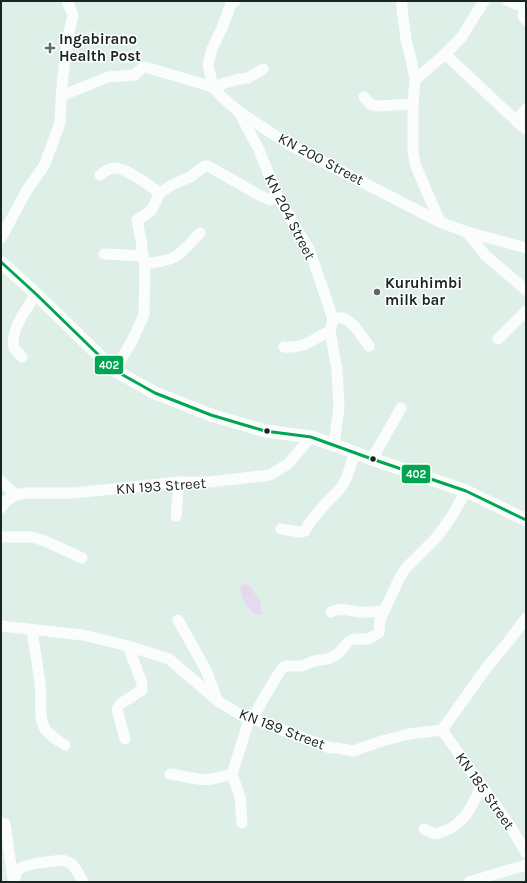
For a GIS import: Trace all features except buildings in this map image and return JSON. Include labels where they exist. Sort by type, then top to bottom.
[{"type":"main road","points":[[1,262],[114,370],[155,393],[211,415],[265,431],[311,437],[372,460],[466,491],[526,520]]},
{"type":"street","points":[[1,238],[27,190],[44,166],[60,123],[61,96],[67,41],[73,15],[67,1]]},
{"type":"street","points":[[213,87],[208,65],[212,49],[231,4],[236,1]]},
{"type":"street","points":[[402,1],[406,40],[412,59],[415,80],[413,104],[413,150],[416,164],[440,222]]},
{"type":"street","points":[[415,80],[461,38],[484,1]]},
{"type":"street","points":[[508,1],[523,7],[523,16],[526,20]]},
{"type":"street","points":[[445,54],[505,110],[517,119],[516,121],[526,129]]},
{"type":"street","points":[[61,96],[108,77],[135,75],[145,67],[213,87],[235,80],[248,78],[263,69]]},
{"type":"street","name":"KN 200 Street","points":[[213,87],[238,111],[288,144],[440,222],[464,231],[526,248]]},
{"type":"street","points":[[364,97],[370,104],[376,106],[413,104]]},
{"type":"street","points":[[516,121],[526,109]]},
{"type":"street","name":"KN 204 Street","points":[[238,111],[259,150],[278,197],[310,251],[333,320]]},
{"type":"street","points":[[114,370],[131,343],[144,315],[144,260],[137,220],[151,211],[160,193],[172,185],[190,177],[205,166],[208,166],[270,200],[278,197]]},
{"type":"street","points":[[100,175],[108,169],[120,168],[160,193]]},
{"type":"street","points":[[464,231],[474,240],[484,254],[526,290]]},
{"type":"street","points":[[104,254],[162,261],[174,257],[187,247],[200,233]]},
{"type":"street","points":[[22,357],[15,349],[13,339],[20,319],[36,294]]},
{"type":"street","points":[[498,339],[526,311]]},
{"type":"street","points":[[334,445],[339,407],[337,370],[330,331],[333,320],[344,318],[370,346]]},
{"type":"street","points":[[284,347],[293,348],[303,346],[330,331]]},
{"type":"street","points":[[372,460],[401,408]]},
{"type":"street","name":"KN 193 Street","points":[[16,495],[26,493],[74,493],[179,482],[210,482],[270,475],[288,464],[311,437]]},
{"type":"street","points":[[281,530],[300,532],[305,531],[310,522],[340,489],[346,479],[356,454]]},
{"type":"street","points":[[1,481],[16,495],[6,501],[1,508]]},
{"type":"street","points":[[176,516],[179,482]]},
{"type":"street","points":[[242,823],[240,797],[232,774],[251,719],[282,668],[286,666],[302,666],[314,661],[328,659],[338,654],[349,641],[368,638],[379,633],[380,620],[384,610],[405,569],[437,538],[452,516],[466,491]]},
{"type":"street","points":[[1,536],[32,537],[45,541],[82,558]]},
{"type":"street","points":[[331,612],[338,609],[359,612],[384,610]]},
{"type":"street","points":[[442,730],[487,667],[526,618]]},
{"type":"street","points":[[178,620],[206,670],[218,701]]},
{"type":"street","name":"KN 189 Street","points":[[1,626],[83,635],[128,646],[169,659],[218,701],[251,719],[330,748],[354,751],[409,734],[442,730]]},
{"type":"street","points":[[32,630],[40,685],[42,722],[45,729],[52,737],[65,745]]},
{"type":"street","points":[[125,739],[117,709],[120,704],[142,690],[142,683],[128,646]]},
{"type":"street","name":"KN 185 Street","points":[[442,730],[509,824],[526,853]]},
{"type":"street","points":[[170,774],[199,780],[207,780],[232,774]]},
{"type":"street","points":[[424,829],[436,834],[459,823],[475,801],[481,786]]},
{"type":"street","points":[[1,823],[5,824],[14,881],[17,870],[25,866],[63,860],[72,864],[83,882]]},
{"type":"street","points":[[469,882],[526,865]]},
{"type":"shaded area","points":[[243,584],[249,585],[260,601],[262,614],[254,614],[244,602],[240,588]]},
{"type":"transit line","name":"402","points":[[1,262],[114,370],[155,393],[211,415],[265,431],[311,437],[466,491],[526,520]]},
{"type":"place","name":"Ingabirano Health Post","points":[[50,48]]},
{"type":"place","name":"Kuruhimbi milk bar","points":[[377,292]]}]
